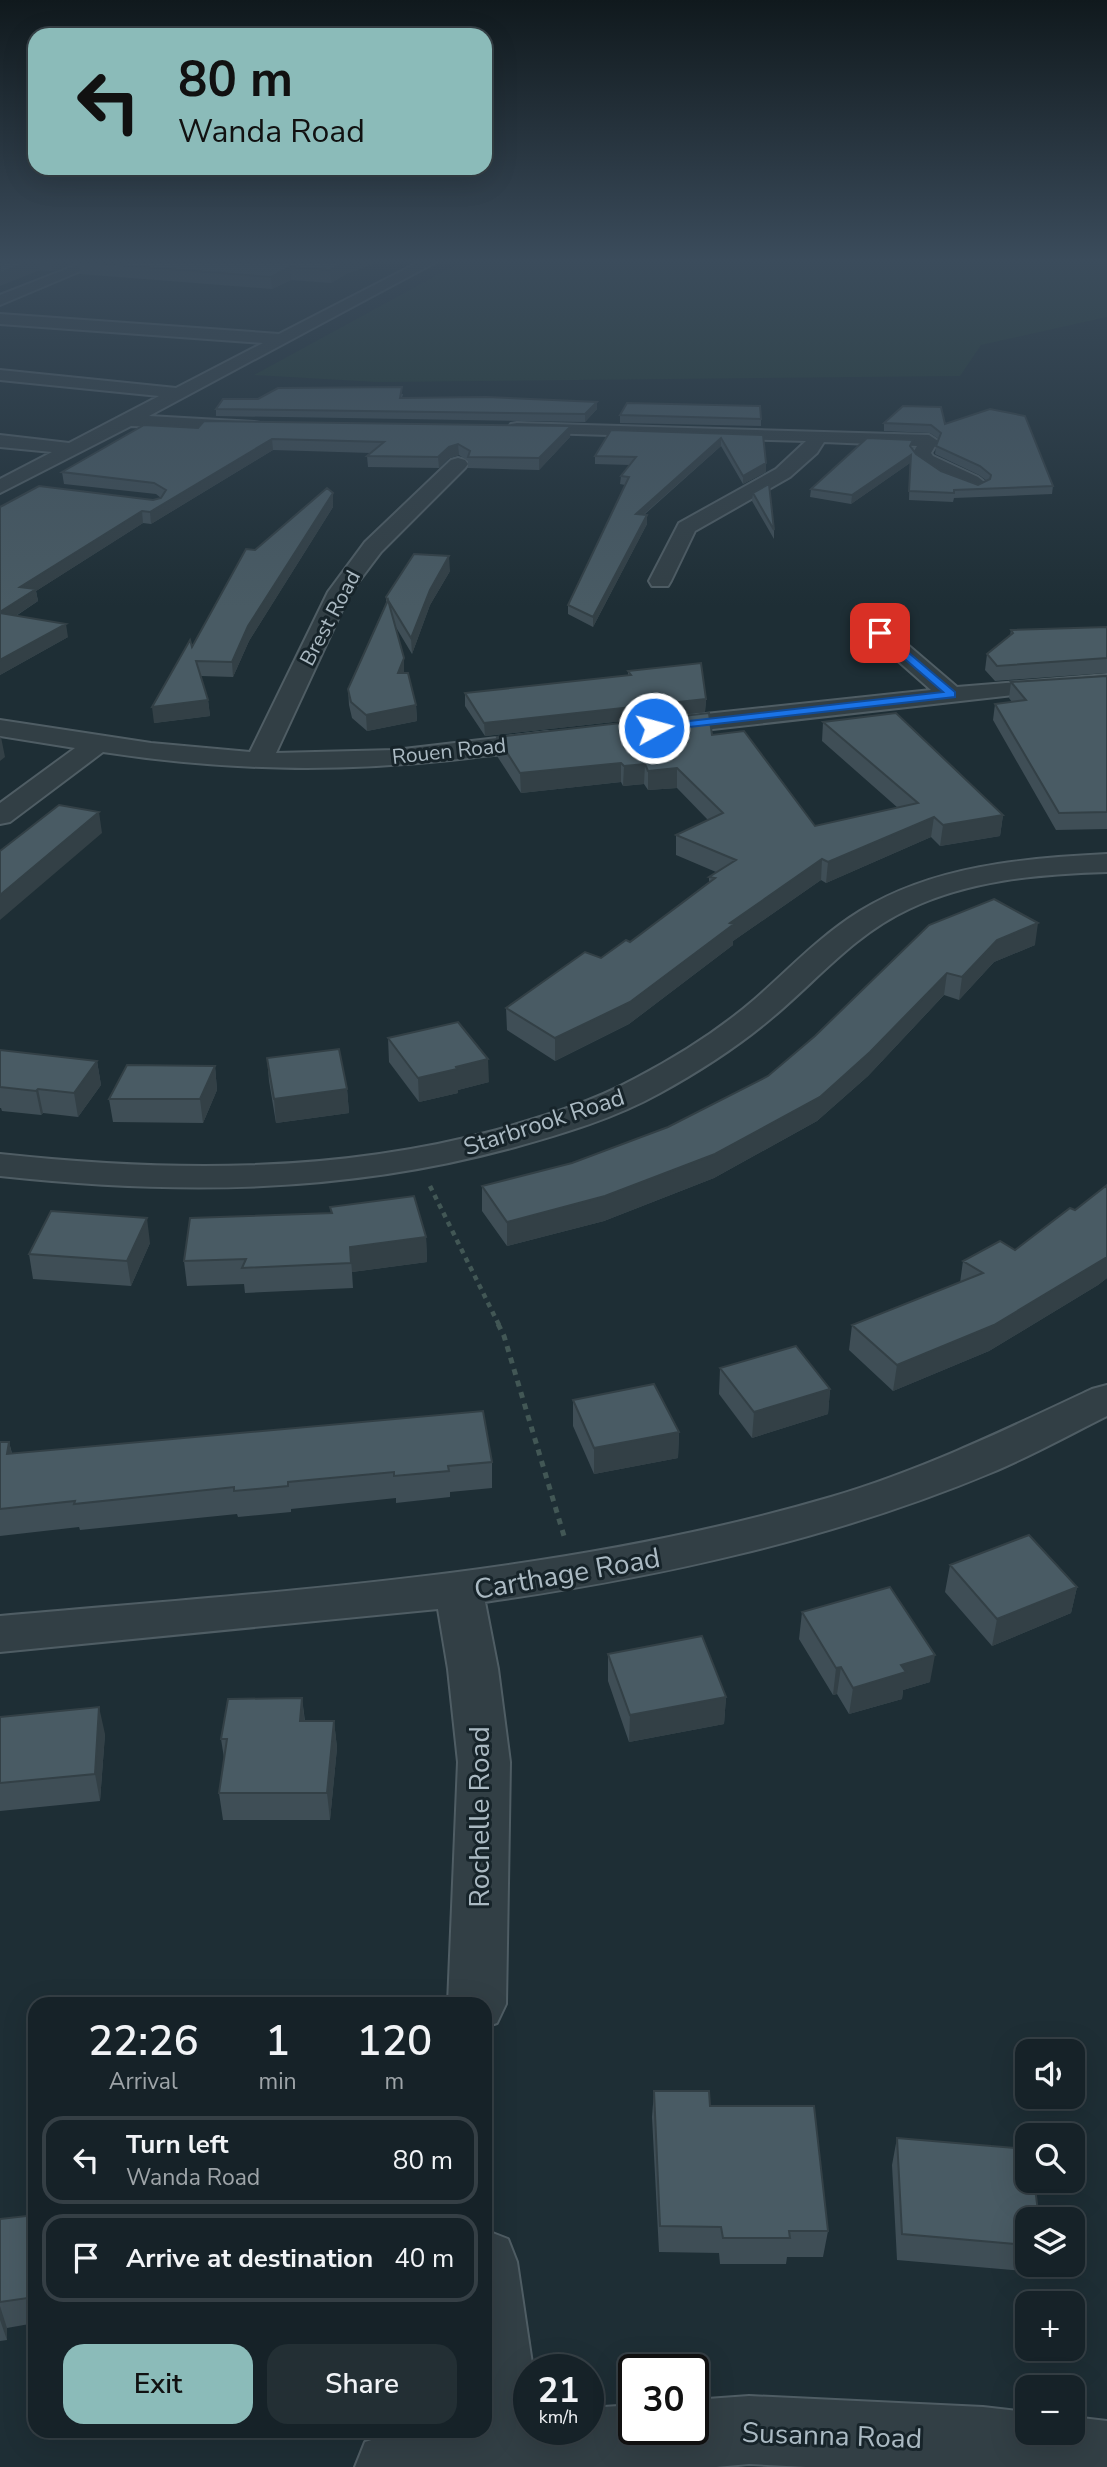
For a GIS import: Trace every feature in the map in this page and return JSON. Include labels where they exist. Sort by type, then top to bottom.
[{"type":"street","points":[[21,377],[177,393]]},
{"type":"street","points":[[2,486],[207,377]]},
{"type":"street","points":[[127,420],[272,428]]},
{"type":"street","points":[[493,428],[929,441],[921,454],[930,475],[964,476],[978,485]]},
{"type":"street","points":[[660,581],[686,527],[783,473],[799,460],[818,436]]},
{"type":"street","points":[[0,441],[71,449]]},
{"type":"street","name":"Brest Road","points":[[258,761],[339,592],[373,547],[458,464]]},
{"type":"street","points":[[2,486],[32,488]]},
{"type":"street","points":[[880,633],[951,694]]},
{"type":"street","points":[[633,730],[951,694],[1107,682]]},
{"type":"street","name":"Rouen Road","points":[[0,728],[159,753],[258,761],[351,761],[578,737]]},
{"type":"street","points":[[0,816],[97,744]]},
{"type":"street","name":"Starbrook Road","points":[[0,1165],[66,1173],[167,1179],[220,1178],[341,1171],[417,1160],[493,1143],[629,1096],[693,1060],[750,1020],[840,938],[900,901],[974,878],[1026,868],[1107,863]]},
{"type":"street","name":"Carthage Road","points":[[0,1634],[459,1591],[576,1574],[711,1547],[833,1514],[1043,1434],[1107,1399]]},
{"type":"street","name":"Rochelle Road","points":[[459,1591],[473,1669],[484,1762],[477,1997]]},
{"type":"street","points":[[492,2312],[511,2449]]},
{"type":"street","name":"Susanna Road","points":[[390,2467],[511,2449],[749,2430],[983,2441],[1107,2456]]},
{"type":"path","points":[[417,1160],[504,1336],[576,1574]]},
{"type":"green space","points":[[291,377],[851,377],[377,382]]},
{"type":"building","points":[[402,387],[400,398],[486,397],[597,402],[585,414],[216,409],[223,399],[258,399],[278,388]]},
{"type":"building","points":[[627,403],[760,406],[761,419],[620,415]]},
{"type":"building","points":[[903,406],[941,407],[945,424],[990,409],[1025,416],[1053,486],[954,490],[954,493],[909,491],[911,455],[852,495],[811,489],[867,438],[913,440],[910,446],[916,454],[941,471],[978,485],[990,479],[991,475],[980,466],[936,446],[941,433],[931,425],[884,423]]},
{"type":"building","points":[[204,421],[571,426],[539,458],[468,457],[470,451],[458,444],[449,447],[438,457],[367,456],[384,442],[272,439],[150,512],[142,511],[20,587],[36,589],[0,612],[0,507],[39,486],[153,500],[161,498],[166,490],[154,483],[62,472],[144,425],[198,428]]},
{"type":"building","points":[[611,430],[763,435],[766,463],[743,476],[721,438],[636,514],[647,515],[593,617],[568,605],[629,477],[621,476],[636,457],[595,456]]},
{"type":"building","points":[[769,484],[774,530],[753,493]]},
{"type":"building","points":[[327,488],[333,493],[248,626],[232,662],[196,661],[208,700],[152,707],[190,640],[192,647],[246,549],[255,550]]},
{"type":"building","points":[[414,554],[449,556],[430,590],[411,638],[386,597]]},
{"type":"building","points":[[388,600],[404,658],[398,673],[408,673],[416,705],[366,715],[351,702],[348,689]]},
{"type":"building","points":[[0,613],[66,624],[0,660]]},
{"type":"building","points":[[1107,627],[1107,658],[997,666],[987,654],[1013,633],[1011,630]]},
{"type":"building","points":[[701,663],[706,699],[484,723],[465,693],[631,675],[628,671]]},
{"type":"building","points":[[1107,676],[1107,812],[1059,813],[995,704],[1026,700],[1011,682]]},
{"type":"building","points":[[709,713],[712,735],[744,731],[815,826],[918,803],[823,722],[896,713],[1003,815],[943,825],[934,817],[828,862],[822,859],[730,923],[734,924],[630,1002],[555,1038],[506,1008],[585,952],[601,958],[626,940],[630,942],[715,878],[709,877],[736,860],[676,835],[723,813],[677,768],[648,771],[645,764],[624,766],[621,763],[520,773],[497,737]]},
{"type":"building","points":[[59,805],[99,812],[0,895],[0,851]]},
{"type":"building","points":[[994,899],[1038,923],[997,940],[962,977],[947,973],[870,1052],[820,1097],[715,1154],[605,1196],[507,1222],[482,1186],[572,1163],[668,1127],[768,1076],[815,1036],[929,925]]},
{"type":"building","points":[[458,1022],[488,1059],[418,1078],[388,1038]]},
{"type":"building","points":[[339,1049],[347,1089],[274,1099],[267,1058]]},
{"type":"building","points":[[0,1050],[97,1061],[74,1093],[0,1087]]},
{"type":"building","points":[[127,1065],[215,1066],[200,1099],[109,1099]]},
{"type":"building","points":[[1107,1185],[1107,1257],[994,1325],[897,1365],[852,1325],[983,1273],[963,1261],[1000,1241],[1015,1250],[1070,1208],[1075,1210]]},
{"type":"building","points":[[414,1196],[426,1237],[350,1247],[351,1263],[242,1268],[246,1259],[184,1261],[190,1218],[332,1213],[330,1207]]},
{"type":"building","points":[[51,1211],[147,1218],[127,1261],[29,1254]]},
{"type":"building","points":[[796,1346],[830,1389],[754,1412],[720,1368]]},
{"type":"building","points":[[654,1384],[679,1432],[594,1448],[573,1400]]},
{"type":"building","points":[[483,1411],[492,1462],[448,1466],[449,1471],[394,1476],[394,1472],[288,1482],[288,1486],[234,1491],[234,1487],[0,1509],[0,1442],[9,1442],[7,1454]]},
{"type":"building","points":[[1029,1535],[1077,1587],[997,1619],[950,1565]]},
{"type":"building","points":[[890,1587],[935,1655],[901,1665],[906,1672],[853,1688],[841,1667],[836,1668],[802,1612]]},
{"type":"building","points":[[702,1636],[726,1697],[630,1715],[608,1654]]},
{"type":"building","points":[[302,1698],[300,1721],[334,1721],[327,1793],[219,1793],[227,1739],[221,1739],[228,1699]]},
{"type":"building","points":[[99,1707],[95,1774],[0,1783],[0,1717]]},
{"type":"building","points":[[654,2091],[709,2091],[710,2106],[814,2106],[828,2231],[789,2231],[790,2238],[723,2238],[721,2227],[660,2226]]},
{"type":"building","points":[[897,2138],[1015,2148],[1015,2193],[1036,2193],[1037,2207],[1015,2207],[1015,2244],[902,2234]]},
{"type":"building","points":[[28,2216],[28,2298],[0,2302],[0,2219]]},
{"type":"route","points":[[654,728],[951,694],[880,633]]}]
